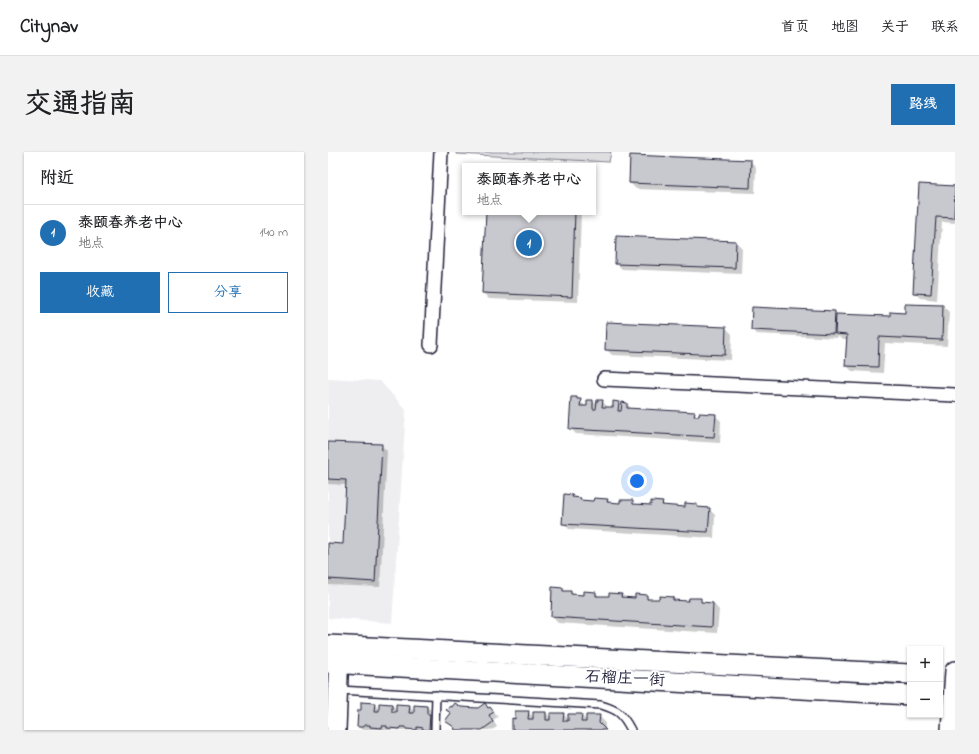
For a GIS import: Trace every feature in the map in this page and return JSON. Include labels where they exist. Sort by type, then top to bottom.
[{"type":"street","points":[[431,345],[441,152]]},
{"type":"street","points":[[604,379],[955,395]]},
{"type":"street","points":[[334,654],[338,690],[336,730]]},
{"type":"street","name":"石榴庄一街","points":[[334,654],[907,674]]},
{"type":"street","name":"石榴庄一街","points":[[334,654],[907,695]]},
{"type":"street","points":[[951,730],[950,697],[955,671]]},
{"type":"street","points":[[943,676],[955,676]]},
{"type":"lane","points":[[338,690],[601,704],[615,709],[625,720],[630,730]]},
{"type":"lane","points":[[435,730],[436,695]]},
{"type":"shaded area","points":[[456,152],[611,152],[609,162],[456,154]]},
{"type":"shaded area","points":[[328,378],[380,381],[406,410],[392,623],[328,618]]},
{"type":"building","points":[[630,155],[751,160],[750,188],[629,183]]},
{"type":"building","points":[[919,184],[955,186],[954,218],[936,217],[931,294],[913,293]]},
{"type":"building","points":[[486,215],[575,215],[572,297],[482,293]]},
{"type":"building","points":[[616,236],[736,241],[735,268],[615,264]]},
{"type":"building","points":[[905,304],[943,305],[942,340],[879,337],[878,367],[845,366],[847,335],[835,334],[836,314],[890,316],[890,312],[905,313]]},
{"type":"building","points":[[752,307],[835,311],[834,334],[751,330]]},
{"type":"building","points":[[606,322],[726,327],[725,355],[605,350]]},
{"type":"building","points":[[571,397],[581,399],[580,406],[587,406],[587,400],[593,400],[593,409],[596,409],[597,400],[603,400],[602,407],[613,407],[613,401],[619,402],[618,411],[621,411],[622,402],[627,403],[627,408],[695,412],[694,416],[699,416],[699,413],[716,414],[714,437],[569,429]]},
{"type":"building","points":[[328,442],[382,444],[375,582],[328,579],[328,543],[343,544],[346,480],[328,479]]},
{"type":"building","points":[[564,494],[581,498],[580,500],[593,501],[594,498],[608,499],[607,502],[620,503],[620,500],[633,500],[633,504],[651,505],[651,501],[663,502],[662,505],[685,507],[685,503],[697,504],[697,507],[710,508],[708,532],[562,524]]},
{"type":"building","points":[[552,587],[563,588],[563,591],[571,591],[571,594],[583,595],[583,591],[596,592],[596,596],[609,596],[609,593],[622,594],[621,597],[635,598],[635,594],[647,595],[647,599],[659,599],[660,596],[673,597],[673,600],[688,601],[689,598],[701,598],[701,602],[713,603],[712,627],[551,617]]},
{"type":"building","points":[[361,702],[375,703],[374,711],[379,711],[379,703],[392,704],[392,712],[396,712],[396,704],[410,705],[409,713],[414,713],[414,705],[427,706],[427,714],[430,714],[429,730],[423,730],[423,728],[417,727],[417,730],[406,729],[406,727],[400,727],[400,729],[387,728],[387,726],[382,726],[382,728],[370,727],[370,725],[357,727],[358,710],[361,710]]},
{"type":"building","points":[[455,703],[461,707],[478,708],[485,703],[488,708],[490,707],[494,712],[489,715],[493,722],[482,730],[455,730],[454,727],[445,721],[451,713],[446,710],[450,706],[452,707]]},
{"type":"building","points":[[515,711],[529,711],[528,719],[533,719],[533,712],[546,712],[546,720],[550,720],[550,713],[564,713],[563,721],[568,721],[568,714],[582,714],[581,722],[586,722],[586,715],[600,715],[599,723],[606,730],[512,730],[512,718],[515,719]]},
{"type":"place","name":"泰颐春养老中心","points":[[529,243]]}]
